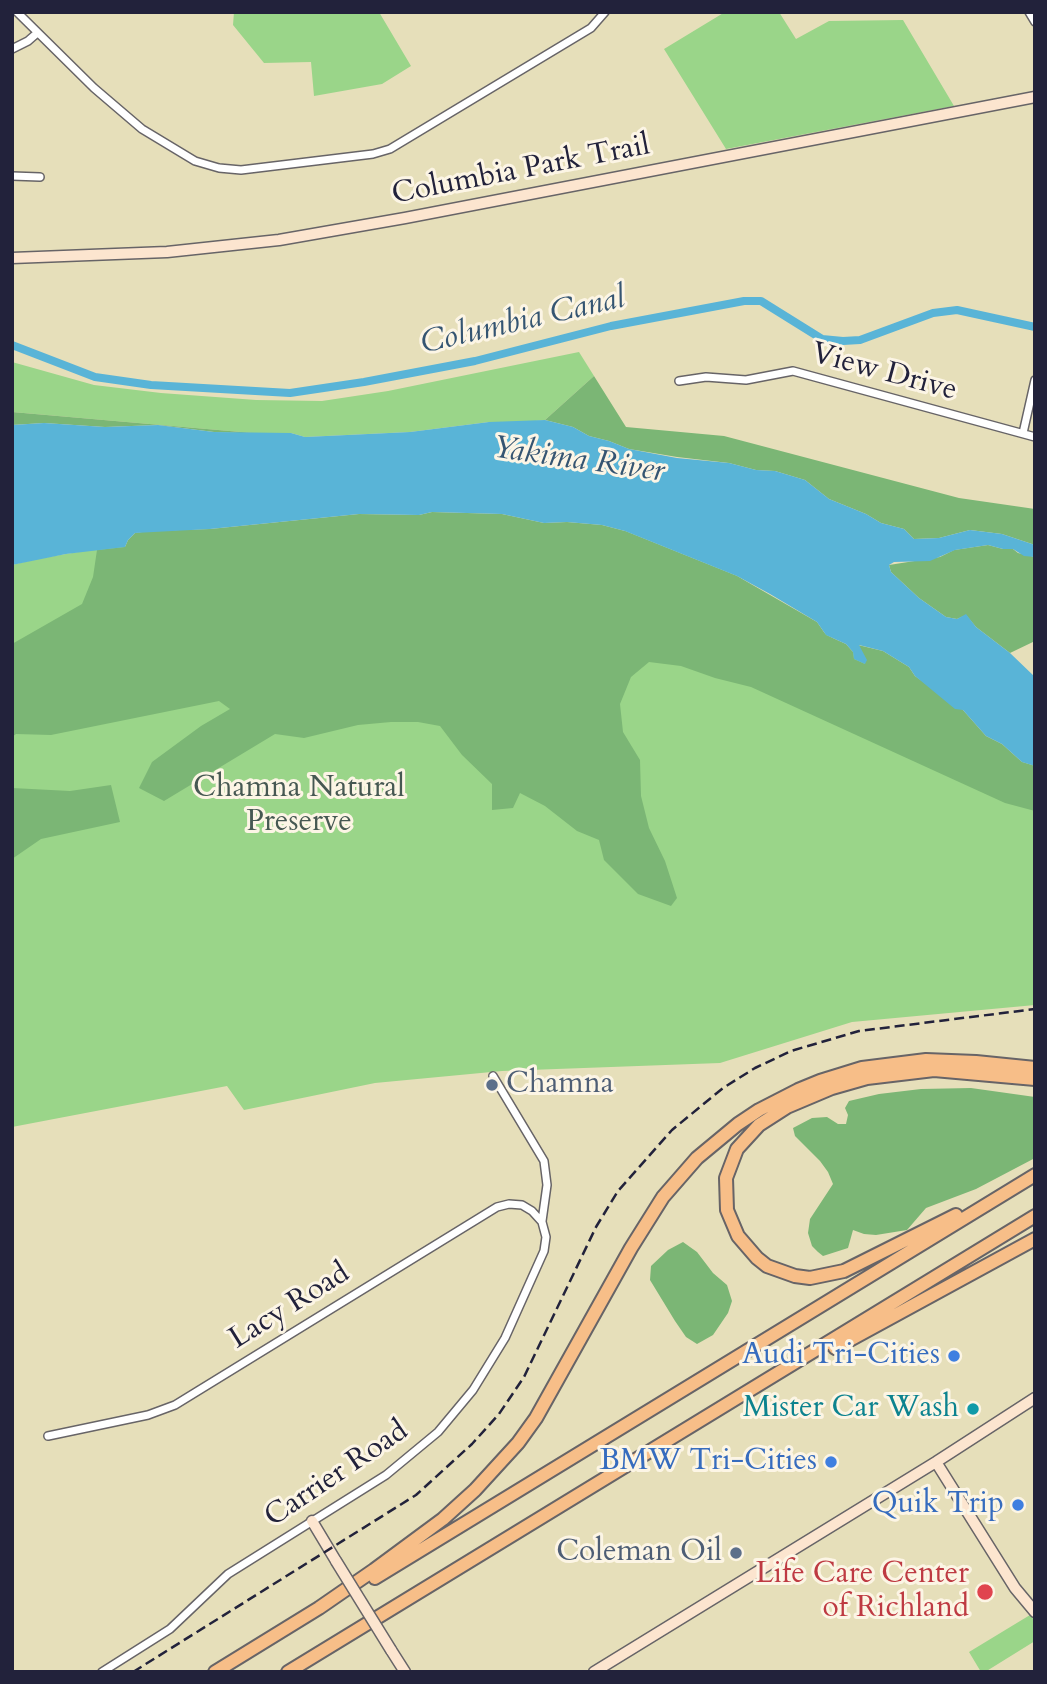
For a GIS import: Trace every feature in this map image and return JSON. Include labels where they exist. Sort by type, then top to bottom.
[{"type":"highway","points":[[319,1608],[443,1519],[501,1463],[552,1393],[631,1248],[663,1197],[697,1158],[738,1124],[798,1090],[838,1075],[872,1067],[937,1060],[1035,1068]]},
{"type":"highway","points":[[1010,1189],[856,1266],[810,1278],[779,1272],[757,1258],[738,1236],[727,1210],[726,1178],[731,1162],[748,1135],[771,1115],[810,1096],[867,1078],[924,1071],[972,1072],[1035,1079]]},
{"type":"highway","points":[[215,1672],[319,1608],[392,1569],[1035,1175]]},
{"type":"highway","points":[[288,1672],[1035,1216]]},
{"type":"highway","points":[[721,1410],[1035,1239]]},
{"type":"highway","points":[[300,1672],[361,1627]]},
{"type":"main road","name":"Columbia Park Trail","points":[[12,258],[167,252],[292,238],[478,205],[1035,97]]},
{"type":"main road","points":[[594,1672],[936,1462],[1035,1398]]},
{"type":"main road","points":[[936,1462],[1015,1588],[1035,1612]]},
{"type":"main road","points":[[312,1521],[405,1672]]},
{"type":"street","points":[[17,12],[36,34],[126,116],[178,152],[207,165],[250,170],[373,154],[390,149],[591,28],[604,12]]},
{"type":"street","points":[[1029,12],[1035,22]]},
{"type":"street","points":[[12,49],[36,34]]},
{"type":"street","points":[[12,176],[40,177]]},
{"type":"street","name":"View Drive","points":[[679,381],[692,377],[746,380],[793,371],[1035,437]]},
{"type":"street","points":[[1023,433],[1035,380]]},
{"type":"street","name":"Carrier Road","points":[[102,1672],[170,1629],[228,1574],[375,1483],[407,1460],[438,1432],[465,1401],[497,1352],[546,1242],[542,1222],[547,1185],[544,1161],[493,1076]]},
{"type":"street","name":"Lacy Road","points":[[48,1436],[148,1415],[175,1405],[497,1207],[522,1205],[532,1210],[542,1222]]},
{"type":"green space","points":[[234,12],[379,12],[411,66],[382,84],[314,96],[311,62],[264,63],[233,25]]},
{"type":"green space","points":[[725,12],[779,12],[796,39],[829,21],[903,20],[954,106],[726,149],[664,49]]},
{"type":"green space","points":[[579,352],[594,376],[545,420],[489,422],[410,432],[305,437],[291,433],[264,434],[12,412],[12,362],[94,385],[256,400],[322,401],[388,391]]},
{"type":"green space","points":[[594,376],[626,427],[724,436],[959,498],[1035,509],[1035,545],[1002,534],[970,530],[939,538],[914,539],[904,529],[881,523],[829,499],[805,480],[775,471],[629,449],[589,436],[573,427],[545,420]]},
{"type":"green space","points":[[12,412],[264,434],[214,432],[158,425],[12,425]]},
{"type":"green space","points":[[432,512],[502,514],[544,523],[602,525],[625,531],[737,576],[817,622],[826,635],[846,644],[853,652],[854,659],[865,664],[858,645],[883,651],[909,667],[915,676],[963,710],[986,736],[1002,744],[1022,762],[1035,766],[1035,811],[1005,803],[751,687],[681,666],[649,662],[631,677],[620,704],[623,732],[640,760],[641,796],[649,828],[665,861],[677,898],[671,906],[638,894],[604,860],[599,840],[577,831],[545,806],[520,793],[513,808],[492,810],[492,784],[462,755],[440,726],[418,722],[391,722],[358,725],[304,738],[275,734],[164,801],[139,788],[152,762],[201,726],[230,709],[219,701],[51,735],[16,734],[12,737],[12,644],[82,604],[93,577],[97,550],[125,547],[135,533],[149,531],[210,529],[359,514],[419,515]]},
{"type":"green space","name":"Chamna Natural Preserve","points":[[625,531],[737,576],[1022,762],[1035,766],[1035,1005],[852,1022],[720,1063],[502,1071],[375,1083],[244,1110],[227,1086],[12,1127],[12,565],[108,547]]},
{"type":"green space","points":[[988,545],[1013,549],[1035,557],[1035,641],[1010,653],[976,627],[966,615],[957,619],[946,617],[919,598],[891,572],[889,565],[940,557],[954,550]]},
{"type":"green space","points":[[111,785],[120,822],[41,839],[12,859],[12,788],[70,791]]},
{"type":"green space","points":[[971,1088],[1035,1097],[1035,1158],[976,1189],[926,1208],[907,1230],[876,1235],[853,1230],[848,1248],[823,1256],[818,1252],[812,1246],[808,1233],[810,1219],[833,1184],[820,1161],[795,1136],[793,1128],[812,1118],[827,1117],[838,1124],[846,1124],[848,1115],[845,1108],[849,1101],[879,1094],[921,1089]]},
{"type":"green space","points":[[683,1242],[697,1252],[713,1273],[727,1285],[732,1301],[728,1313],[713,1335],[697,1344],[686,1337],[650,1280],[651,1266],[668,1250]]},
{"type":"green space","points":[[1030,1615],[1035,1621],[1035,1641],[981,1672],[969,1652]]},
{"type":"water","name":"Yakima River","points":[[545,420],[573,427],[589,436],[629,449],[775,471],[805,480],[829,499],[881,523],[904,529],[914,539],[939,538],[970,530],[1002,534],[1035,545],[1035,557],[1024,556],[1013,549],[988,545],[955,550],[930,561],[894,562],[889,565],[891,572],[919,598],[946,617],[957,619],[966,614],[976,627],[1010,653],[1035,677],[1035,766],[1022,762],[1002,744],[986,736],[963,710],[955,709],[915,676],[909,667],[883,651],[859,645],[867,660],[865,664],[854,659],[853,652],[846,644],[826,635],[817,622],[737,576],[625,531],[602,525],[544,523],[502,514],[359,514],[210,529],[135,533],[125,547],[66,554],[12,565],[12,425],[158,425],[214,432],[291,433],[305,437],[410,432],[489,422]]},
{"type":"waterway","name":"Columbia Canal","points":[[12,345],[95,377],[151,385],[290,393],[475,361],[611,326],[744,301],[761,301],[822,339],[843,341],[860,340],[933,313],[957,310],[1035,327]]},
{"type":"railway","points":[[133,1672],[416,1495],[472,1444],[499,1414],[524,1377],[596,1227],[618,1191],[672,1130],[723,1088],[755,1068],[791,1051],[859,1031],[1035,1009]]},
{"type":"place","name":"Chamna","points":[[492,1085]]},
{"type":"place","name":"Audi Tri-Cities","points":[[954,1356]]},
{"type":"place","name":"Mister Car Wash","points":[[973,1409]]},
{"type":"place","name":"BMW Tri-Cities","points":[[831,1462]]},
{"type":"place","name":"Quik Trip","points":[[1018,1505]]},
{"type":"place","name":"Coleman Oil","points":[[736,1553]]},
{"type":"place","name":"Life Care Center of Richland","points":[[985,1592]]}]
